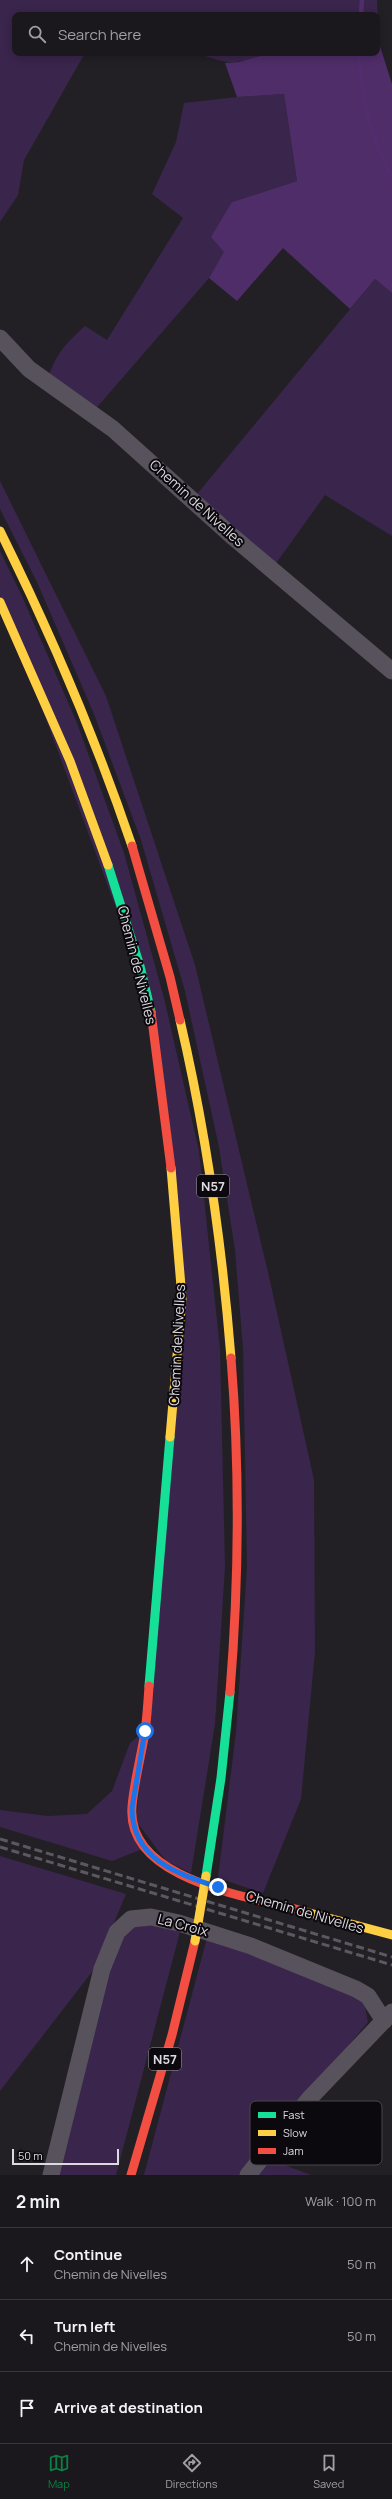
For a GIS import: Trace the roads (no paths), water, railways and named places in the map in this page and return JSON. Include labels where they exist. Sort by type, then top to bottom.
[{"type":"main road","name":"N57","points":[[0,530],[58,652],[109,778],[157,929],[192,1069],[209,1159],[227,1294],[236,1413],[238,1498],[237,1569],[231,1679],[219,1809],[195,1941],[174,2028],[130,2175]]},
{"type":"main road","name":"Chemin de Nivelles","points":[[0,602],[70,761],[120,896],[140,966],[151,1013],[170,1157],[182,1298],[145,1731],[132,1821],[137,1837],[152,1856],[183,1876],[264,1901],[376,1932],[392,1934]]},
{"type":"street","name":"Chemin de Nivelles","points":[[0,338],[29,369],[92,413],[124,439],[232,536],[392,671]]},
{"type":"street","name":"La Croix","points":[[52,2175],[102,1968],[116,1932],[131,1919],[146,1917],[162,1918],[251,1946],[356,1989],[368,1996],[388,2017]]},
{"type":"street","points":[[307,2101],[388,2017]]},
{"type":"street","points":[[248,2175],[256,2165]]},
{"type":"waterway","points":[[361,12],[362,0]]},
{"type":"waterway","points":[[358,56],[365,107],[379,150],[392,179]]},
{"type":"railway","points":[[0,1839],[392,1957]]},
{"type":"railway","points":[[0,1847],[392,1965]]}]
